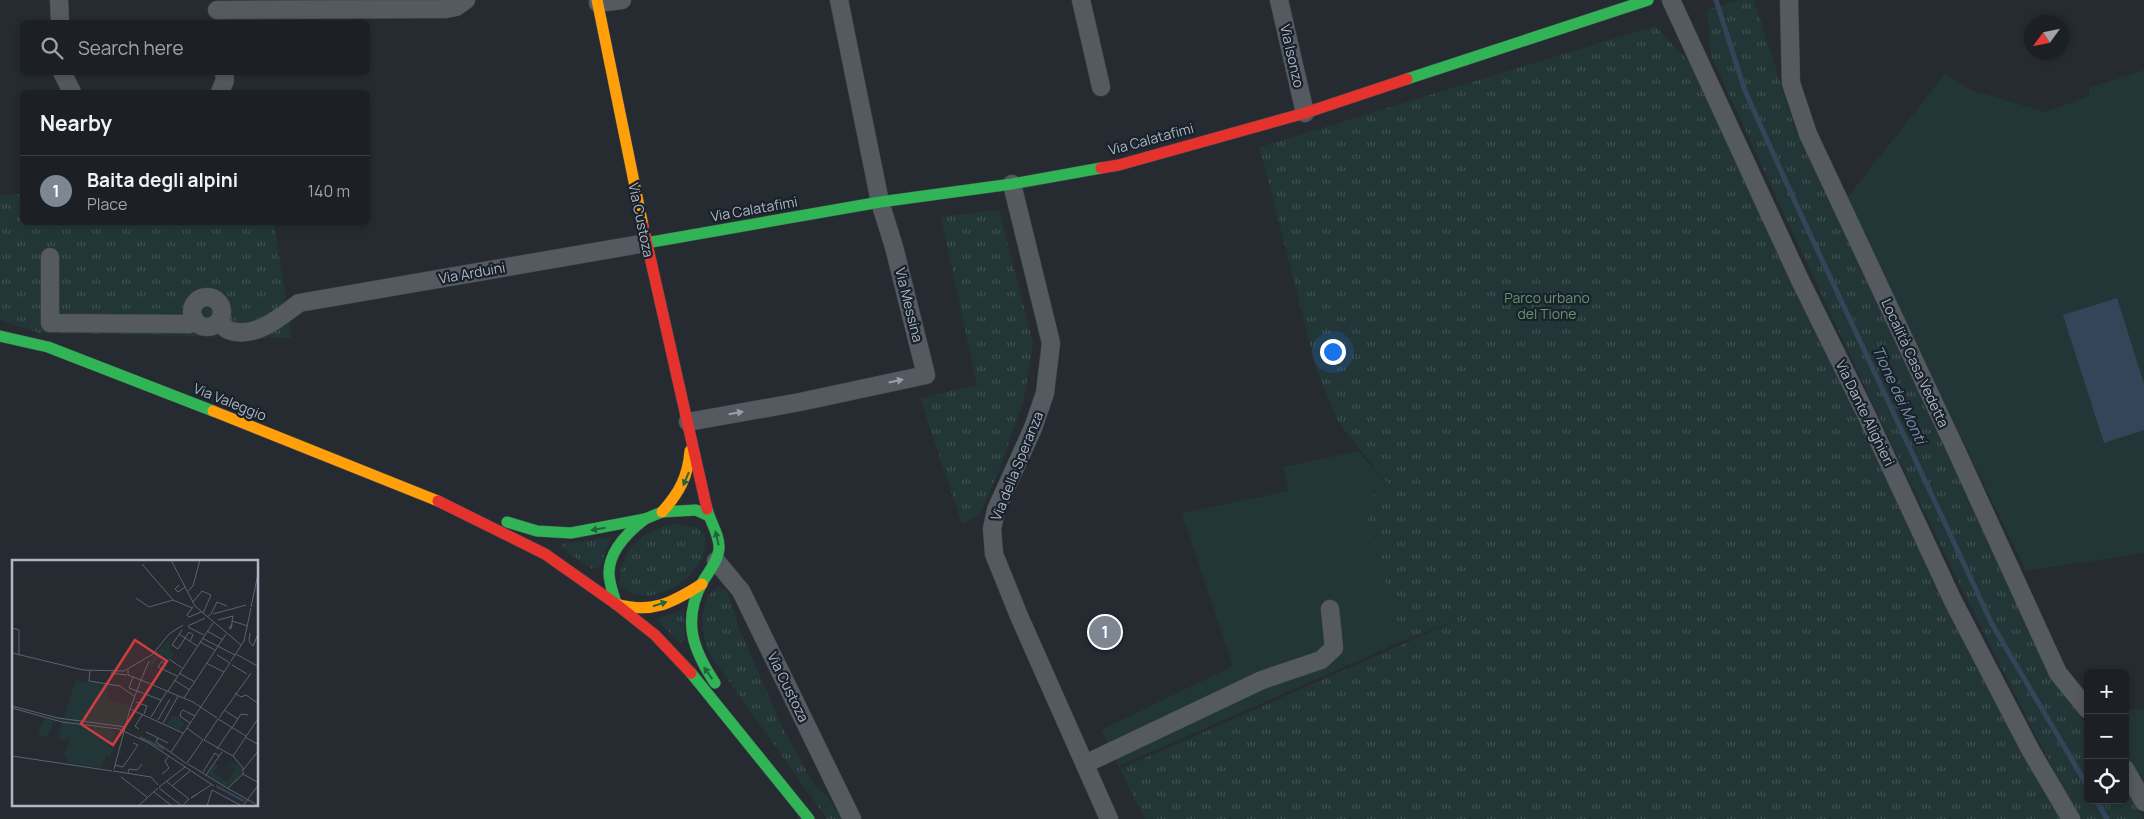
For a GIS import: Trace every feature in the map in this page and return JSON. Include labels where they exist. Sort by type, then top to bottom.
[{"type":"main road","name":"Via Calatafimi","points":[[646,243],[880,202],[1012,184],[1119,165],[1306,113],[1648,0]]},
{"type":"main road","name":"Via Custoza","points":[[597,2],[646,243],[709,516],[716,533],[719,548],[716,561],[702,584],[690,620],[692,644],[703,666],[760,747],[761,758]]},
{"type":"main road","name":"Via Valeggio","points":[[0,336],[48,347],[107,368],[445,504]]},
{"type":"main road","name":"Via Custoza","points":[[662,512],[678,494],[689,474],[690,430]]},
{"type":"main road","name":"Via Custoza","points":[[445,504],[537,531],[571,533],[645,518],[662,512],[696,510],[709,516]]},
{"type":"main road","name":"Via Custoza","points":[[445,504],[545,554],[616,604],[655,635],[688,670],[809,819]]},
{"type":"main road","name":"Via Custoza","points":[[616,604],[609,570],[618,545],[627,533],[645,518]]},
{"type":"main road","name":"Via Custoza","points":[[616,604],[640,610],[658,606],[683,596],[702,584]]},
{"type":"street","points":[[59,0],[60,20]]},
{"type":"street","points":[[217,11],[446,9],[466,0]]},
{"type":"street","points":[[597,2],[622,0]]},
{"type":"street","name":"Via Messina","points":[[690,430],[800,402],[926,375],[894,247],[880,202],[840,0]]},
{"type":"street","points":[[1081,0],[1100,87]]},
{"type":"street","name":"Via Isonzo","points":[[1279,0],[1306,113]]},
{"type":"street","name":"Via Dante Alighieri","points":[[1671,0],[1799,278],[1868,416],[1953,601],[2031,751],[2071,819]]},
{"type":"street","name":"Località Casa Vedetta","points":[[1789,0],[1792,83],[1808,134],[2058,673],[2084,705]]},
{"type":"street","points":[[64,75],[71,90]]},
{"type":"street","points":[[221,90],[225,80],[224,75]]},
{"type":"street","name":"Via della Speranza","points":[[1012,184],[1051,342],[1045,393],[1033,428],[996,510],[992,529],[994,554],[1019,616],[1110,819]]},
{"type":"street","name":"Via Arduini","points":[[218,322],[230,331],[258,329],[266,327],[299,303],[646,243]]},
{"type":"street","points":[[50,257],[50,323],[189,324],[195,320]]},
{"type":"street","points":[[210,297],[221,307],[218,322],[214,325],[204,326],[195,320],[192,314],[194,305],[200,298],[210,297]]},
{"type":"street","name":"Via Custoza","points":[[716,561],[741,591],[852,819]]},
{"type":"street","points":[[1085,764],[1262,680],[1321,660],[1334,648],[1330,609]]},
{"type":"street","points":[[2129,776],[2144,802]]},
{"type":"green space","points":[[1739,0],[1754,0],[1795,129],[2054,682],[2084,721],[2084,804],[2129,804],[2129,794],[2143,819],[2080,819],[1936,536],[1711,56],[1707,10]]},
{"type":"green space","name":"Parco urbano del Tione","points":[[1655,26],[1693,66],[2063,819],[1145,819],[1120,769],[1467,616],[1403,641],[1361,499],[1392,489],[1339,423],[1316,368],[1260,147]]},
{"type":"green space","points":[[2144,70],[2144,553],[2026,571],[1846,199],[1945,74],[1971,90],[2045,112],[2089,96],[2089,88]]},
{"type":"green space","points":[[20,194],[20,225],[274,225],[292,338],[40,333],[0,320],[0,195]]},
{"type":"green space","points":[[999,210],[1033,343],[1024,399],[1002,463],[980,514],[962,524],[920,398],[977,385],[941,217]]},
{"type":"green space","points":[[1358,451],[1392,489],[1362,499],[1403,641],[1119,766],[1101,730],[1233,666],[1182,513],[1289,491],[1283,467]]},
{"type":"green space","points":[[673,524],[696,527],[704,534],[705,549],[699,563],[689,576],[676,586],[661,593],[645,596],[631,593],[619,584],[624,561],[629,552],[642,537]]},
{"type":"green space","points":[[611,537],[600,567],[592,569],[561,548],[562,544]]},
{"type":"green space","points":[[719,587],[728,592],[739,628],[782,727],[814,785],[828,797],[841,819],[827,819],[707,650],[703,624],[704,606],[707,598]]},
{"type":"green space","points":[[684,610],[685,640],[680,643],[656,619]]},
{"type":"green space","points":[[2144,708],[2144,783],[2129,759],[2129,710]]},
{"type":"water","points":[[2117,298],[2144,384],[2144,430],[2104,443],[2063,315]]},
{"type":"waterway","name":"Tione dei Monti","points":[[1716,0],[1745,91],[1992,624],[2084,780]]},
{"type":"waterway","name":"Tione dei Monti","points":[[2098,804],[2107,819]]},
{"type":"traffic: fast","points":[[1407,79],[1648,0]]},
{"type":"traffic: fast","points":[[646,243],[880,202],[1012,184],[1101,168]]},
{"type":"traffic: fast","points":[[0,336],[48,347],[213,411]]},
{"type":"traffic: fast","points":[[707,509],[718,539],[719,549],[715,563],[702,583],[696,597],[692,610],[692,623],[696,647],[715,683]]},
{"type":"traffic: fast","points":[[507,522],[537,531],[571,533],[645,519],[662,512],[696,510],[709,516]]},
{"type":"traffic: fast","points":[[616,604],[609,577],[612,557],[626,536],[645,519]]},
{"type":"traffic: fast","points":[[691,673],[809,819]]},
{"type":"traffic: slow","points":[[597,0],[643,226]]},
{"type":"traffic: slow","points":[[213,411],[438,501]]},
{"type":"traffic: slow","points":[[662,512],[682,484],[690,451]]},
{"type":"traffic: slow","points":[[616,604],[640,608],[661,605],[681,597],[702,584]]},
{"type":"traffic: jam","points":[[1101,168],[1119,165],[1305,113],[1407,79]]},
{"type":"traffic: jam","points":[[643,226],[707,509]]},
{"type":"traffic: jam","points":[[438,501],[545,554],[616,604],[655,635],[691,673]]},
{"type":"place","name":"Baita degli alpini","points":[[1105,632]]}]
